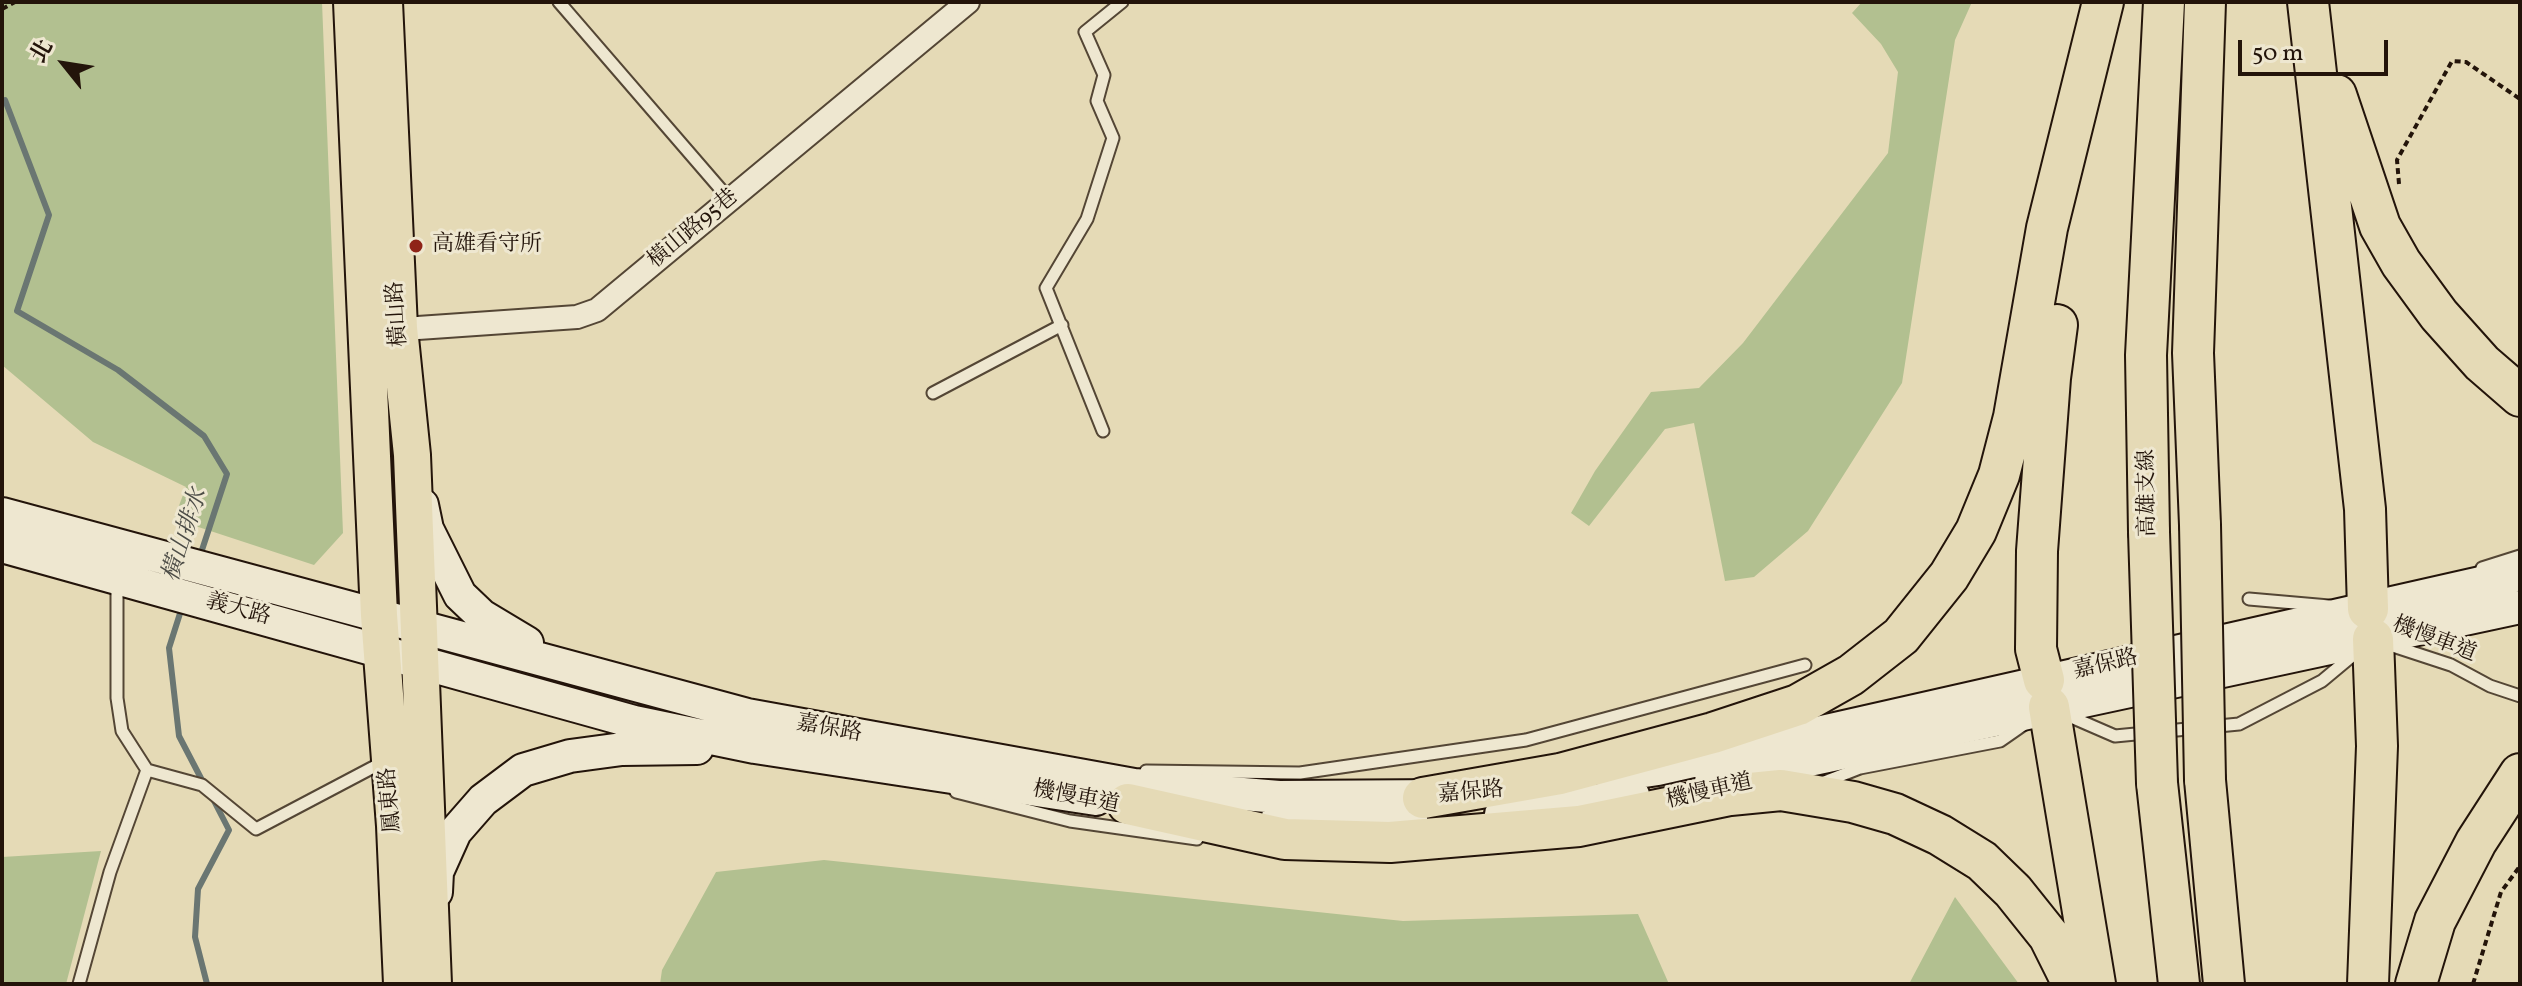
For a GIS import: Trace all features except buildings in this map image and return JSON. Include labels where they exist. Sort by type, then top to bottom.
[{"type":"highway","name":"高雄支線","points":[[2164,2],[2146,355],[2157,783],[2179,984]]},
{"type":"highway","points":[[2205,2],[2193,353],[2205,780],[2224,984]]},
{"type":"highway","points":[[2309,9],[2380,226],[2401,263],[2439,315],[2482,363],[2520,396]]},
{"type":"highway","points":[[2309,9],[2365,509],[2377,746],[2368,984]]},
{"type":"highway","points":[[2095,984],[2036,649],[2036,627],[2037,551],[2050,378],[2099,14]]},
{"type":"highway","points":[[1423,798],[1560,774],[1713,733],[1798,705],[1851,675],[1901,636],[1949,576],[1976,531],[1999,475],[2014,417],[2047,228],[2099,14]]},
{"type":"highway","points":[[2416,984],[2435,921],[2476,842],[2520,774]]},
{"type":"highway","points":[[1128,804],[1285,839],[1390,842],[1579,826],[1730,795],[1781,790],[1853,802],[1895,814],[1940,835],[1982,861],[2013,891],[2049,936],[2073,984]]},
{"type":"main road","name":"橫山路","points":[[352,2],[383,330],[412,455],[417,626]]},
{"type":"main road","name":"橫山路","points":[[381,633],[384,2]]},
{"type":"main road","name":"鳳東路","points":[[417,626],[433,970]]},
{"type":"main road","name":"鳳東路","points":[[381,633],[395,826],[402,984]]},
{"type":"street","name":"橫山路95巷","points":[[383,330],[577,317],[597,310],[968,2]]},
{"type":"street","points":[[412,455],[427,529],[460,595],[482,616],[508,634],[599,675]]},
{"type":"street","name":"義大路","points":[[12,533],[381,633]]},
{"type":"street","name":"義大路","points":[[12,533],[117,578],[381,633]]},
{"type":"street","name":"嘉保路","points":[[2370,624],[2520,574]]},
{"type":"street","name":"嘉保路","points":[[381,633],[417,626],[747,715],[1134,785],[1279,797],[1423,798],[1526,789],[1658,769],[2046,694],[2370,624],[2520,607]]},
{"type":"street","name":"嘉保路","points":[[381,633],[420,662],[634,722],[755,747],[1128,804],[1336,821],[1474,818],[1597,802],[1735,776],[2046,694]]},
{"type":"street","points":[[433,970],[437,872],[445,850],[467,816],[503,782],[523,770],[570,756],[622,749],[755,747]]},
{"type":"lane","points":[[559,2],[730,200]]},
{"type":"lane","points":[[1103,431],[1046,288],[1087,219],[1113,138],[1097,101],[1104,75],[1085,32],[1122,2]]},
{"type":"lane","points":[[933,393],[1062,325]]},
{"type":"lane","name":"機慢車道","points":[[1755,804],[1799,792],[1860,768],[2000,741],[2046,694],[2115,736],[2239,724],[2322,681],[2370,624],[2520,556]]},
{"type":"lane","points":[[117,578],[117,698],[122,731],[147,770],[202,785],[256,829],[389,759]]},
{"type":"lane","name":"機慢車道","points":[[2249,599],[2370,624],[2490,686],[2520,696]]},
{"type":"lane","name":"機慢車道","points":[[1046,769],[1300,773],[1526,740],[1805,665]]},
{"type":"lane","name":"機慢車道","points":[[859,762],[968,795],[1070,821],[1205,840]]},
{"type":"lane","points":[[79,984],[110,872],[147,770]]},
{"type":"lane","points":[[1524,844],[1595,835]]},
{"type":"lane","points":[[1235,842],[1372,851],[1481,847]]},
{"type":"path","points":[[2,9],[15,2]]},
{"type":"path","points":[[2399,196],[2397,160],[2452,61],[2466,62],[2520,99]]},
{"type":"path","points":[[2473,984],[2501,892],[2520,866]]},
{"type":"green space","points":[[2,2],[322,2],[343,533],[314,565],[174,519],[186,487],[93,442],[2,365]]},
{"type":"green space","points":[[1862,2],[1972,2],[1955,40],[1902,383],[1808,531],[1754,577],[1725,581],[1694,423],[1665,429],[1589,526],[1571,513],[1595,471],[1651,392],[1699,388],[1743,343],[1888,153],[1898,72],[1881,44],[1852,13]]},
{"type":"green space","points":[[101,851],[66,984],[2,984],[2,857]]},
{"type":"green space","points":[[824,860],[1403,921],[1638,914],[1669,984],[660,984],[662,970],[716,872]]},
{"type":"green space","points":[[1955,897],[2019,984],[1909,984]]},
{"type":"waterway","name":"橫山排水","points":[[5,100],[49,215],[17,311],[118,370],[204,436],[227,474],[200,556]]},
{"type":"waterway","name":"橫山排水","points":[[183,604],[169,648],[179,736],[204,784]]},
{"type":"waterway","name":"橫山排水","points":[[207,984],[195,937],[198,889],[229,830],[212,797]]},
{"type":"place","name":"高雄看守所","points":[[416,246]]}]
